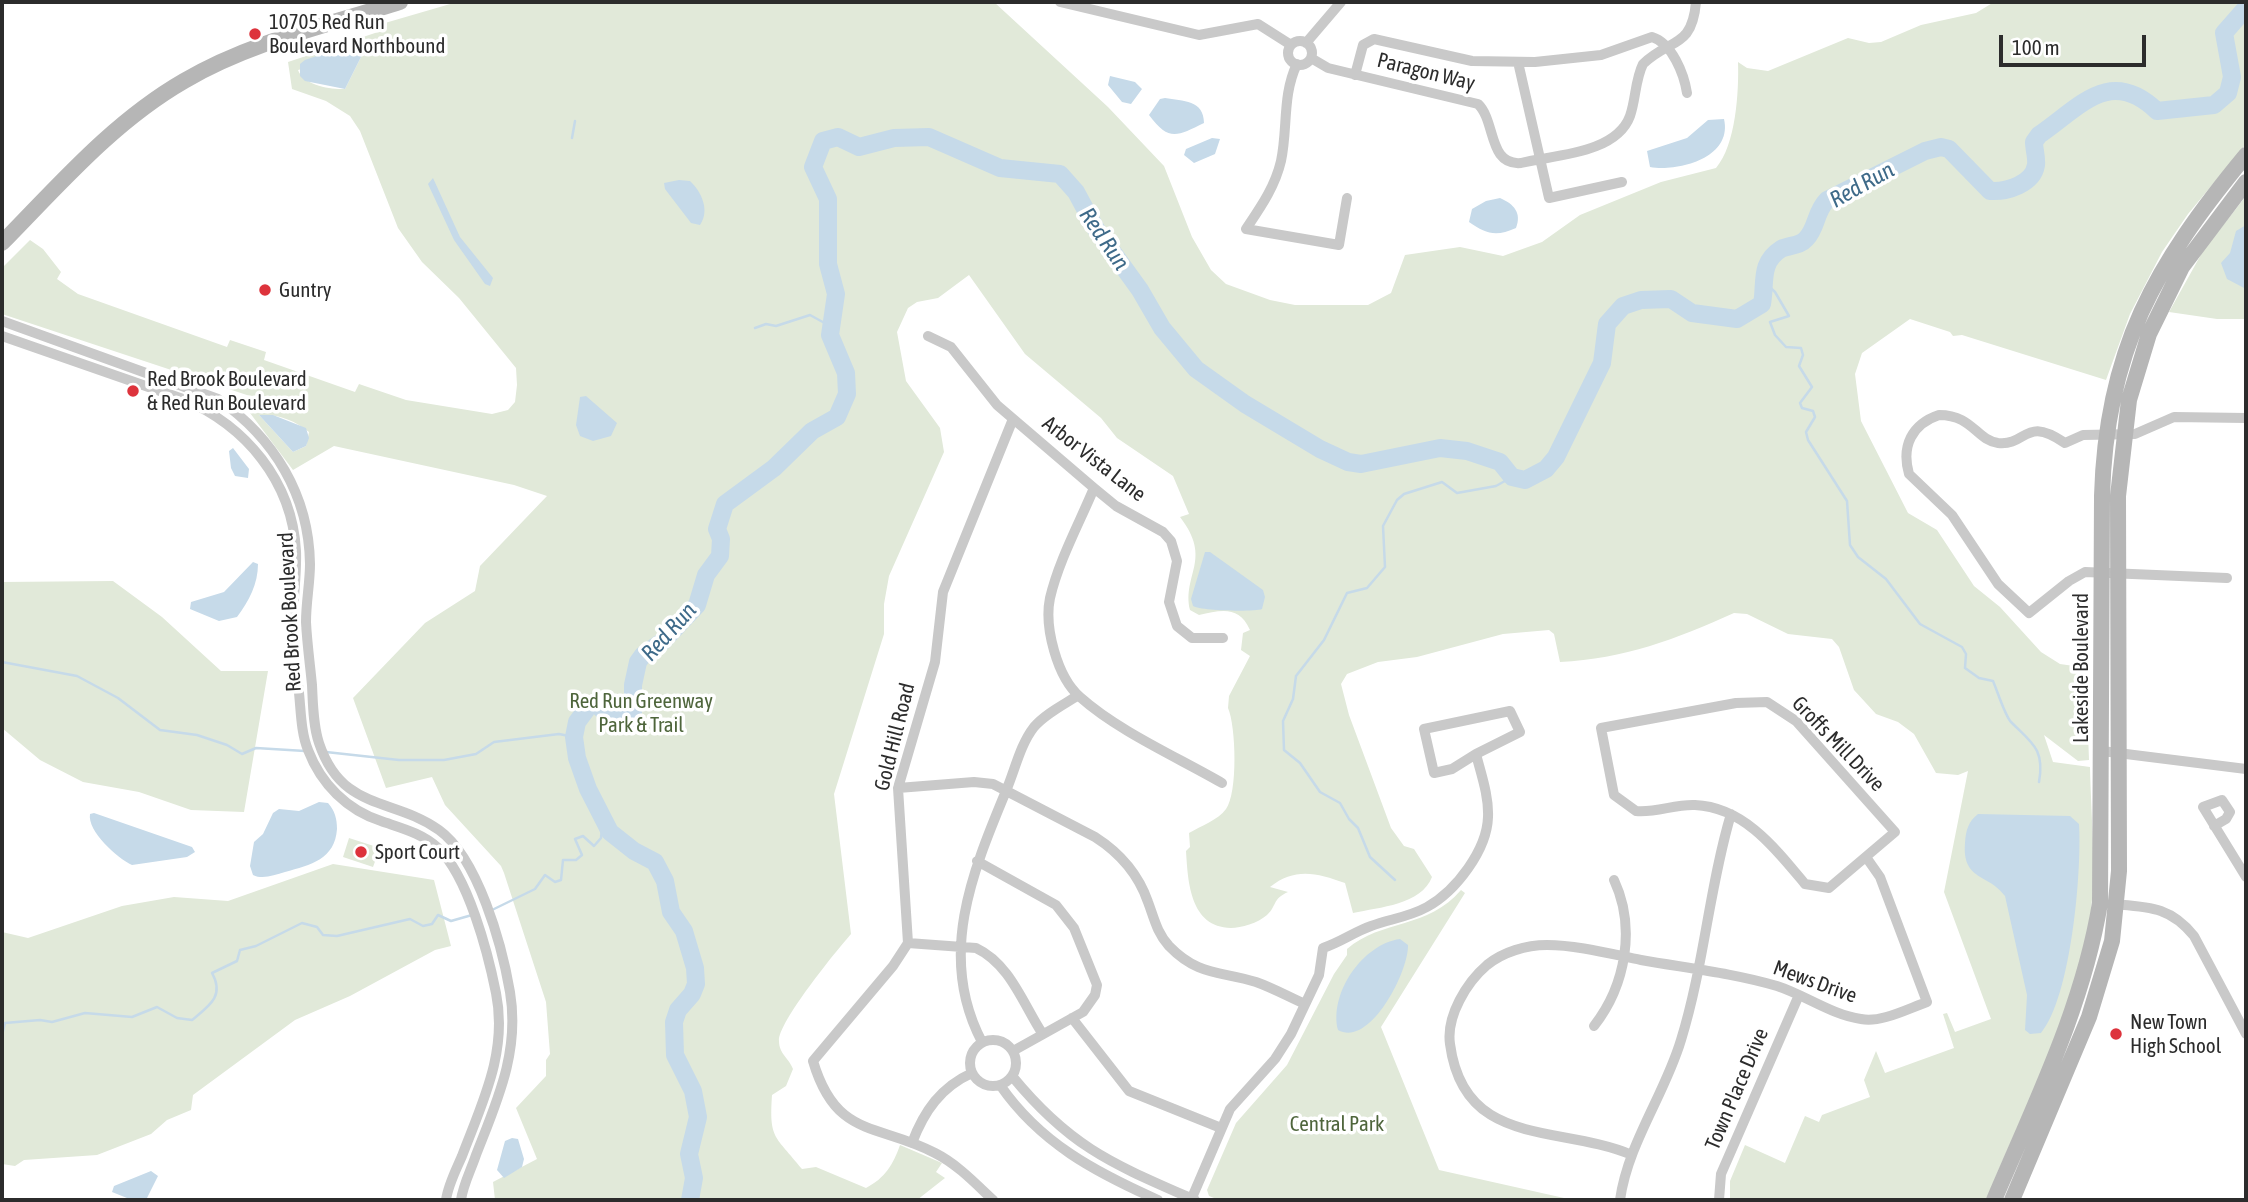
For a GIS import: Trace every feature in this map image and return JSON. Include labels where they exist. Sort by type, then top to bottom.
[{"type":"main road","points":[[2,243],[108,137],[168,91],[244,52],[400,2]]},
{"type":"main road","name":"Lakeside Boulevard","points":[[1994,1200],[2073,1012],[2094,939],[2100,903],[2101,573],[2106,436],[2123,359],[2150,291],[2187,229],[2246,155]]},
{"type":"main road","name":"Lakeside Boulevard","points":[[2012,1200],[2102,981],[2117,905],[2118,496],[2123,435],[2138,365],[2165,301],[2200,239],[2246,182]]},
{"type":"street","points":[[1060,2],[1199,35],[1258,24],[1291,45],[1306,43],[1326,16],[1341,2]]},
{"type":"street","points":[[1326,16],[1329,2]]},
{"type":"street","name":"Paragon Way","points":[[1311,58],[1323,66],[1355,75],[1472,102],[1487,114],[1496,148],[1503,159],[1514,163],[1601,144],[1617,136],[1629,120],[1643,64],[1687,35],[1695,2]]},
{"type":"street","points":[[1355,75],[1363,45],[1374,39],[1472,61],[1518,62],[1562,61],[1601,55],[1647,37],[1656,38],[1668,50],[1682,73],[1687,93]]},
{"type":"street","points":[[1291,45],[1289,56],[1297,64],[1305,64],[1311,58],[1311,49],[1306,43]]},
{"type":"street","points":[[1518,62],[1549,198],[1622,182]]},
{"type":"street","points":[[1297,64],[1287,92],[1279,170],[1271,189],[1246,229],[1339,245],[1347,198]]},
{"type":"street","name":"Red Brook Boulevard","points":[[2,321],[203,392],[243,418],[271,449],[293,485],[307,532],[310,566],[307,640],[320,744],[336,774],[367,800],[415,817],[440,831],[460,850],[478,884],[510,990],[513,1044],[505,1081],[461,1200]]},
{"type":"street","name":"Red Brook Boulevard","points":[[2,336],[198,405],[235,430],[265,463],[286,501],[294,534],[293,640],[302,730],[307,748],[321,776],[341,798],[359,812],[410,831],[430,842],[454,867],[465,889],[496,993],[498,1050],[492,1076],[446,1200]]},
{"type":"street","name":"Arbor Vista Lane","points":[[928,336],[951,347],[989,397],[1094,488],[1116,506],[1163,532],[1171,541],[1177,561],[1169,602],[1177,626],[1192,638],[1223,638]]},
{"type":"street","points":[[2227,578],[2085,572],[2069,580],[2029,613],[1998,584],[1952,515],[1914,481],[1909,474],[1906,457],[1910,436],[1916,428],[1939,415],[1968,421],[1995,442],[2003,443],[2038,430],[2065,443],[2083,435],[2106,436],[2142,432],[2174,417],[2246,418]]},
{"type":"street","name":"Gold Hill Road","points":[[908,943],[898,788],[935,662],[943,592],[1013,419]]},
{"type":"street","points":[[1094,488],[1049,600],[1050,640],[1077,695],[1102,713],[1222,783]]},
{"type":"street","points":[[982,1042],[964,997],[959,947],[977,862],[1035,727],[1077,695]]},
{"type":"street","name":"Groffs Mill Drive","points":[[1736,702],[1767,702],[1796,721],[1895,832],[1837,884],[1829,888],[1813,888],[1805,884],[1746,822],[1731,814],[1693,805],[1645,812],[1629,808],[1614,795],[1601,728],[1736,702]]},
{"type":"street","points":[[1510,711],[1520,732],[1476,754],[1452,769],[1434,773],[1424,729],[1510,711]]},
{"type":"street","points":[[2102,751],[2246,769]]},
{"type":"street","points":[[1012,1076],[1039,1109],[1090,1151],[1111,1164],[1193,1200],[1221,1128],[1240,1096],[1284,1047],[1319,975],[1323,948],[1345,941],[1371,926],[1426,908],[1452,889],[1478,848],[1488,818],[1476,754]]},
{"type":"street","points":[[898,788],[984,782],[1006,790],[1095,837],[1120,855],[1140,883],[1161,936],[1193,966],[1223,977],[1255,982],[1306,1004]]},
{"type":"street","points":[[1620,1200],[1632,1155],[1678,1050],[1731,814]]},
{"type":"street","points":[[2214,827],[2246,877]]},
{"type":"street","name":"Mews Drive","points":[[1698,970],[1765,983],[1862,1020],[1880,1018],[1927,1002],[1880,877],[1866,857]]},
{"type":"street","points":[[977,862],[1039,894],[1067,916],[1097,985],[1090,1004],[1072,1018],[1013,1051]]},
{"type":"street","points":[[1594,1026],[1612,1001],[1627,923],[1614,880]]},
{"type":"street","points":[[2100,903],[2160,910],[2184,924],[2194,936],[2246,1034]]},
{"type":"street","points":[[993,1200],[954,1165],[912,1143],[879,1134],[847,1116],[826,1092],[813,1061],[893,966],[908,943],[984,952],[1003,969],[1042,1033]]},
{"type":"street","points":[[1632,1155],[1615,1148],[1495,1121],[1472,1100],[1463,1084],[1449,1038],[1456,1009],[1478,974],[1502,955],[1548,944],[1698,970]]},
{"type":"street","name":"Town Place Drive","points":[[1719,1200],[1721,1174],[1799,995]]},
{"type":"street","points":[[1072,1018],[1129,1091],[1221,1128]]},
{"type":"street","points":[[1001,1040],[1013,1051],[1017,1064],[1012,1076],[1000,1085],[985,1084],[972,1073],[971,1054],[982,1042],[1001,1040]]},
{"type":"street","points":[[912,1143],[922,1118],[934,1102],[957,1080],[972,1073]]},
{"type":"street","points":[[1000,1085],[1019,1111],[1054,1145],[1104,1176],[1158,1200]]},
{"type":"green space","name":"Red Run Greenway Park & Trail","points":[[457,2],[994,2],[1108,107],[1164,166],[1192,237],[1211,270],[1226,284],[1270,300],[1295,305],[1368,305],[1391,293],[1405,255],[1460,247],[1503,256],[1542,242],[1580,215],[1661,182],[1716,168],[1723,158],[1732,132],[1737,102],[1738,62],[1747,68],[1768,71],[1848,38],[1869,43],[1881,42],[1921,25],[1976,13],[1994,2],[2246,2],[2246,144],[2188,214],[2162,252],[2130,314],[2106,380],[1962,335],[1953,336],[1950,332],[1910,319],[1862,353],[1855,374],[1861,421],[1908,513],[1937,530],[1974,586],[2000,607],[2041,652],[2060,664],[2081,667],[2086,677],[2089,760],[2078,761],[2044,735],[2053,762],[2090,767],[2093,876],[2087,937],[2068,1005],[1986,1200],[1730,1200],[1730,1181],[1745,1145],[1785,1163],[1805,1116],[1819,1122],[1822,1115],[1870,1097],[1864,1080],[1876,1051],[1885,1073],[1954,1048],[1943,1014],[1947,1013],[1955,1032],[1991,1019],[1944,892],[1968,771],[1958,775],[1936,773],[1914,734],[1898,722],[1876,714],[1854,690],[1839,647],[1832,639],[1788,634],[1747,614],[1734,613],[1670,639],[1606,657],[1560,662],[1554,634],[1549,630],[1503,634],[1417,657],[1378,662],[1347,674],[1341,684],[1349,715],[1391,828],[1404,846],[1414,849],[1432,877],[1427,886],[1409,899],[1353,913],[1345,883],[1316,875],[1297,874],[1270,887],[1288,892],[1279,897],[1270,912],[1259,920],[1231,928],[1217,926],[1207,920],[1199,911],[1190,889],[1186,851],[1190,847],[1189,833],[1219,816],[1230,801],[1234,759],[1229,696],[1250,656],[1241,650],[1243,633],[1250,630],[1240,616],[1229,611],[1199,615],[1190,610],[1190,586],[1196,556],[1190,532],[1180,517],[1189,514],[1173,476],[1117,438],[1101,418],[1025,354],[969,275],[938,298],[917,302],[908,308],[897,332],[906,381],[940,428],[944,452],[889,576],[884,604],[884,634],[834,794],[851,934],[809,986],[781,1032],[781,1049],[793,1069],[786,1086],[772,1095],[771,1110],[776,1136],[802,1169],[816,1167],[866,1188],[888,1170],[900,1145],[942,1163],[936,1172],[945,1178],[917,1200],[495,1200],[493,1182],[537,1159],[516,1108],[546,1076],[546,1060],[550,1054],[546,1002],[501,866],[445,805],[432,777],[386,788],[353,698],[425,623],[475,591],[480,566],[547,496],[514,485],[334,446],[293,470],[250,413],[252,407],[267,405],[268,402],[2,314],[2,268],[30,240],[43,249],[61,272],[57,279],[78,294],[227,347],[230,340],[266,352],[264,360],[355,392],[359,384],[406,400],[492,414],[508,410],[515,402],[516,368],[459,298],[422,262],[398,228],[360,131],[350,116],[326,101],[292,89],[288,62],[387,29],[385,23]],"holes":[[[363,53],[345,89],[332,89],[311,83],[298,70]],[[259,415],[280,417],[303,428],[309,432],[306,446],[293,452]]]},
{"type":"green space","points":[[2246,196],[2246,319],[2217,319],[2169,312],[2203,251]]},
{"type":"green space","points":[[113,581],[162,617],[221,671],[268,671],[244,812],[191,810],[139,792],[83,782],[40,760],[2,728],[2,582]]},
{"type":"green space","name":"Sport Court","points":[[349,838],[380,848],[373,867],[343,857]]},
{"type":"green space","points":[[333,864],[434,880],[451,946],[435,950],[350,996],[295,1020],[193,1095],[191,1110],[167,1120],[151,1134],[97,1155],[24,1160],[15,1166],[2,1164],[2,932],[28,938],[122,906],[174,897],[228,901]]},
{"type":"green space","name":"Central Park","points":[[1461,890],[1465,893],[1381,1027],[1439,1170],[1573,1200],[1219,1200],[1209,1196],[1207,1190],[1236,1123],[1287,1065],[1334,974],[1347,955],[1347,949],[1361,939],[1434,911],[1448,903]]},
{"type":"water","points":[[352,44],[360,46],[363,53],[345,89],[305,81],[300,76],[300,64],[305,60]]},
{"type":"water","points":[[1110,76],[1135,82],[1142,89],[1131,104],[1122,102],[1108,85]]},
{"type":"water","points":[[1160,99],[1196,106],[1203,115],[1204,123],[1180,133],[1168,133],[1149,115]]},
{"type":"water","points":[[1724,119],[1725,132],[1712,153],[1701,160],[1675,167],[1650,167],[1647,151],[1687,138],[1708,120]]},
{"type":"water","points":[[1212,138],[1220,139],[1215,154],[1194,163],[1184,155],[1186,149]]},
{"type":"water","points":[[433,178],[460,237],[493,278],[490,286],[485,284],[454,240],[428,184]]},
{"type":"water","points":[[690,181],[701,196],[704,214],[700,225],[691,223],[665,189],[664,183]]},
{"type":"water","points":[[1500,198],[1516,210],[1516,228],[1503,233],[1491,233],[1469,222],[1472,209],[1486,201]]},
{"type":"water","points":[[2246,225],[2246,289],[2227,279],[2221,263],[2230,253],[2236,231]]},
{"type":"water","points":[[586,396],[617,423],[611,436],[593,441],[580,436],[576,425],[580,397]]},
{"type":"water","points":[[259,415],[273,415],[306,428],[309,438],[306,446],[293,452]]},
{"type":"water","points":[[233,448],[249,469],[248,478],[235,476],[231,468],[229,451]]},
{"type":"water","points":[[1205,552],[1210,552],[1263,590],[1265,597],[1262,609],[1227,610],[1193,606],[1191,599]]},
{"type":"water","points":[[253,562],[258,564],[255,585],[237,617],[219,621],[190,609],[191,602],[224,592]]},
{"type":"water","points":[[319,802],[328,803],[337,822],[335,839],[327,854],[295,869],[269,876],[253,875],[250,866],[254,842],[263,834],[273,813],[279,809],[299,811]]},
{"type":"water","points":[[94,813],[192,847],[195,852],[187,857],[132,865],[111,850],[98,836],[90,821],[90,814]]},
{"type":"water","points":[[1978,814],[2070,816],[2079,824],[2079,872],[2067,964],[2051,1016],[2041,1033],[2030,1034],[2025,1030],[2027,995],[2005,896],[1972,870],[1965,855],[1966,834],[1970,823]]},
{"type":"water","points":[[1400,939],[1408,945],[1407,957],[1395,988],[1385,1004],[1363,1028],[1350,1033],[1338,1030],[1339,1001],[1352,972],[1373,950]]},
{"type":"water","points":[[518,1139],[524,1159],[522,1167],[504,1178],[497,1170],[505,1141]]},
{"type":"water","points":[[151,1171],[158,1176],[146,1200],[132,1200],[112,1192],[114,1186]]},
{"type":"waterway","name":"Red Run","points":[[690,1200],[694,1178],[689,1154],[698,1117],[693,1091],[675,1055],[674,1022],[678,1010],[692,994],[696,984],[695,968],[684,931],[671,912],[665,881],[655,862],[634,851],[610,832],[588,789],[577,758],[574,737],[577,722],[589,706],[597,705],[610,717],[628,720],[633,716],[633,685],[638,662],[643,655],[663,641],[697,605],[706,575],[720,556],[721,539],[717,529],[725,504],[774,468],[812,431],[837,417],[847,394],[846,373],[830,335],[836,294],[828,264],[828,199],[813,167],[823,141],[838,137],[859,147],[894,138],[929,137],[1000,168],[1060,174],[1076,192],[1096,229],[1140,290],[1162,328],[1196,369],[1245,404],[1320,449],[1348,462],[1361,464],[1440,448],[1467,451],[1500,462],[1512,477],[1525,480],[1546,469],[1556,457],[1602,363],[1607,324],[1623,306],[1641,300],[1671,299],[1692,313],[1737,319],[1762,304],[1769,261],[1781,249],[1806,239],[1827,200],[1925,151],[1941,147],[1949,149],[1990,191],[2004,190],[2025,182],[2034,172],[2034,142],[2039,135],[2082,103],[2096,96],[2110,91],[2124,92],[2140,98],[2157,111],[2214,105],[2228,93],[2232,77],[2224,33],[2246,8]]},
{"type":"waterway","points":[[572,138],[575,121]]},
{"type":"waterway","points":[[1762,280],[1775,292],[1789,316],[1770,322],[1775,335],[1786,347],[1801,348],[1803,355],[1799,366],[1812,387],[1800,403],[1802,408],[1813,411],[1815,417],[1806,432],[1808,440],[1847,501],[1850,545],[1858,557],[1886,579],[1920,624],[1962,647],[1966,654],[1965,668],[1979,678],[1993,681],[2009,719],[2031,742],[2038,754],[2039,782]]},
{"type":"waterway","points":[[755,328],[766,324],[776,326],[810,315],[830,326]]},
{"type":"waterway","points":[[1395,880],[1370,857],[1358,828],[1340,803],[1320,792],[1300,763],[1284,750],[1283,721],[1293,699],[1296,676],[1324,640],[1347,593],[1367,588],[1385,567],[1383,526],[1397,500],[1404,494],[1442,482],[1457,493],[1496,486],[1512,477]]},
{"type":"waterway","points":[[2,662],[77,676],[118,698],[160,730],[197,735],[227,745],[242,754],[256,748],[305,751]]},
{"type":"waterway","points":[[326,752],[399,760],[444,760],[476,754],[494,742],[559,734],[574,737]]},
{"type":"waterway","points":[[492,910],[535,889],[545,875],[555,882],[561,880],[563,860],[576,860],[582,855],[575,839],[583,836],[594,846],[601,838],[602,829],[607,826]]},
{"type":"waterway","points":[[2,1035],[5,1023],[40,1020],[52,1022],[85,1013],[132,1017],[157,1007],[177,1018],[192,1020],[209,1005],[216,994],[216,981],[212,973],[237,961],[240,950],[256,946],[302,923],[317,927],[323,935],[337,936],[410,919],[423,926],[432,924],[438,915],[451,921],[472,915]]},
{"type":"place","name":"10705 Red Run Boulevard Northbound","points":[[255,34]]},
{"type":"place","name":"Guntry","points":[[265,290]]},
{"type":"place","name":"Red Brook Boulevard & Red Run Boulevard","points":[[133,391]]},
{"type":"place","name":"Sport Court","points":[[361,852]]},
{"type":"place","name":"New Town High School","points":[[2116,1034]]}]
